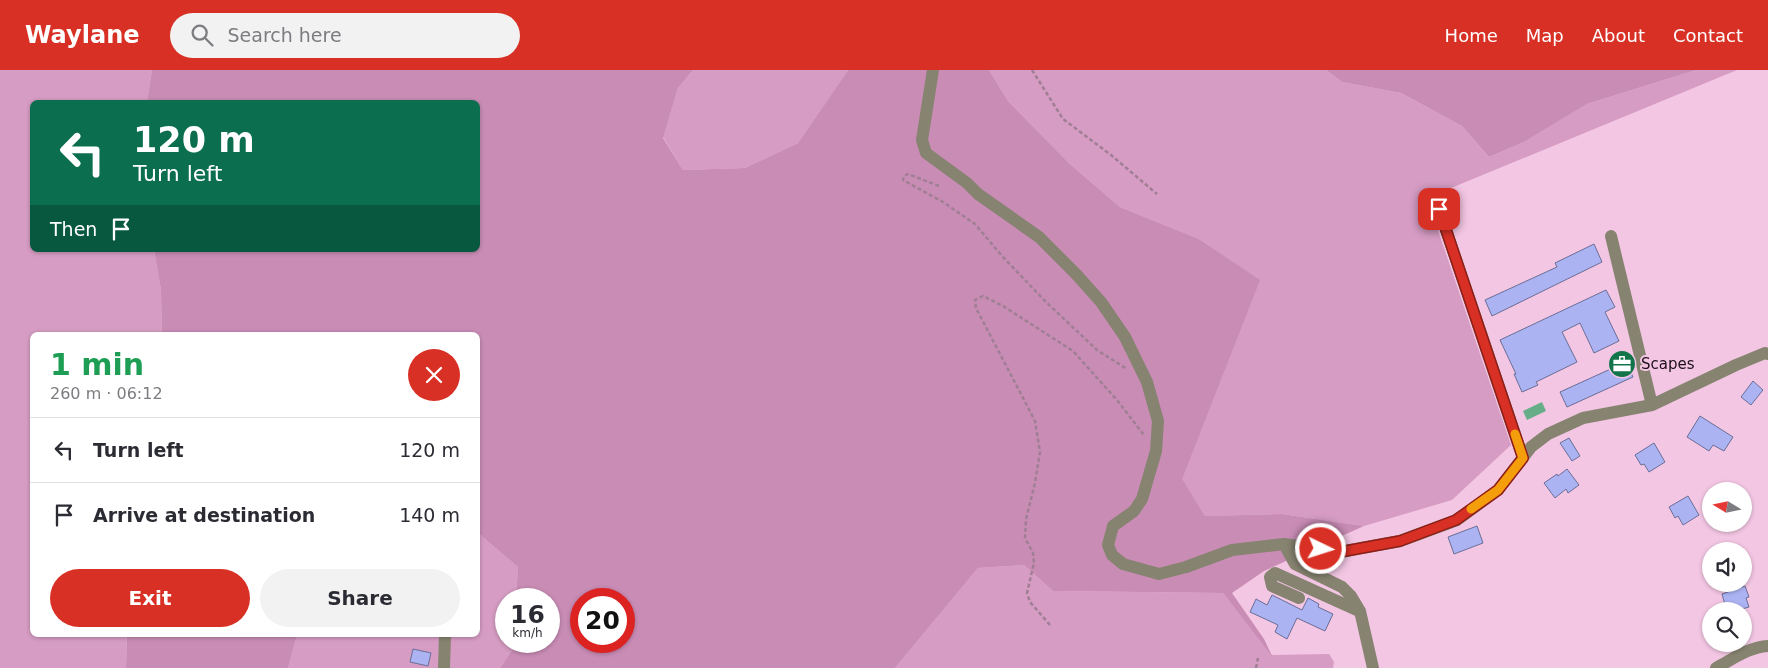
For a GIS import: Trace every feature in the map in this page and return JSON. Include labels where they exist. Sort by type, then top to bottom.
[{"type":"street","points":[[932,70],[922,140],[926,153],[967,183],[978,194],[1039,237],[1076,274],[1101,302],[1125,337],[1147,382],[1158,421],[1156,451],[1142,499],[1134,511],[1113,526],[1108,545],[1112,555],[1123,564],[1159,574],[1186,567],[1232,550],[1284,544],[1340,552],[1400,541],[1456,520],[1498,490],[1532,447],[1548,434],[1583,418],[1652,405],[1736,365],[1768,354]]},
{"type":"street","points":[[1439,209],[1523,458]]},
{"type":"street","points":[[1610,236],[1652,405]]},
{"type":"street","points":[[1284,544],[1295,564],[1342,587],[1351,596],[1360,611],[1373,668]]},
{"type":"street","points":[[1299,598],[1272,586],[1270,577],[1276,574],[1360,611]]},
{"type":"street","points":[[444,668],[445,637]]},
{"type":"street","points":[[1716,668],[1745,652],[1768,646]]},
{"type":"path","points":[[1032,70],[1063,119],[1111,155],[1157,194]]},
{"type":"path","points":[[939,186],[908,174],[904,176],[903,180],[944,202],[975,224],[1039,295],[1098,350],[1147,382]]},
{"type":"path","points":[[1050,625],[1030,602],[1027,592],[1034,563],[1033,553],[1025,538],[1026,519],[1040,452],[1035,421],[976,308],[976,300],[983,296],[1003,306],[1073,351],[1118,400],[1156,451]]},
{"type":"path","points":[[1256,668],[1258,658]]},
{"type":"shaded area","points":[[0,70],[152,70],[147,100],[30,100],[30,252],[154,252],[161,290],[162,332],[30,332],[30,637],[127,637],[126,668],[0,668]]},
{"type":"shaded area","points":[[152,70],[693,70],[678,88],[663,138],[683,170],[745,168],[798,143],[848,70],[989,70],[1008,101],[1070,164],[1120,207],[1199,239],[1260,280],[1182,479],[1205,516],[1282,514],[1364,526],[1264,571],[1232,593],[1264,639],[1272,656],[1223,593],[1053,591],[1024,565],[978,568],[895,668],[500,668],[510,653],[560,653],[560,588],[517,588],[518,567],[480,535],[480,332],[162,332],[161,290],[154,252],[480,252],[480,100],[147,100]]},
{"type":"shaded area","points":[[693,70],[848,70],[798,143],[745,168],[683,170],[663,137],[678,88]]},
{"type":"shaded area","points":[[989,70],[1326,70],[1342,82],[1401,93],[1462,126],[1489,157],[1524,142],[1587,104],[1696,70],[1737,70],[1427,198],[1511,445],[1452,500],[1364,526],[1282,514],[1205,516],[1181,479],[1259,280],[1199,239],[1120,207],[1070,164],[1008,101]]},
{"type":"shaded area","points":[[1326,70],[1696,70],[1587,104],[1524,142],[1489,157],[1462,126],[1401,93],[1342,82]]},
{"type":"shaded area","points":[[1542,402],[1546,411],[1527,420],[1523,411]]},
{"type":"shaded area","points":[[480,535],[518,567],[517,588],[495,588],[495,653],[510,653],[500,668],[288,668],[296,637],[480,637]]},
{"type":"shaded area","points":[[1024,565],[1053,591],[1223,593],[1272,655],[1329,654],[1334,662],[1333,668],[895,668],[978,568]]},
{"type":"shaded area","points":[[127,637],[296,637],[288,668],[126,668]]},
{"type":"building","points":[[1594,244],[1602,262],[1492,316],[1485,300],[1557,267],[1555,263]]},
{"type":"building","points":[[1606,290],[1615,307],[1605,312],[1619,341],[1594,353],[1580,323],[1562,332],[1577,362],[1536,382],[1538,385],[1522,392],[1500,340]]},
{"type":"building","points":[[1626,362],[1633,377],[1567,407],[1560,392]]},
{"type":"building","points":[[1753,381],[1763,390],[1751,405],[1741,397]]},
{"type":"building","points":[[1700,416],[1733,437],[1724,451],[1713,445],[1709,451],[1687,437]]},
{"type":"building","points":[[1569,438],[1580,456],[1572,461],[1560,443]]},
{"type":"building","points":[[1654,443],[1665,462],[1649,472],[1644,464],[1641,465],[1635,455]]},
{"type":"building","points":[[1567,469],[1579,485],[1568,493],[1566,489],[1555,498],[1544,483]]},
{"type":"building","points":[[1688,496],[1699,515],[1683,525],[1678,516],[1675,518],[1669,507]]},
{"type":"building","points":[[1477,526],[1483,543],[1454,554],[1448,537]]},
{"type":"building","points":[[1728,592],[1747,592],[1749,597],[1746,598],[1747,602],[1724,602],[1722,594]]},
{"type":"building","points":[[1272,595],[1302,610],[1308,598],[1319,604],[1318,607],[1333,614],[1325,631],[1297,618],[1287,639],[1275,632],[1278,625],[1250,612],[1256,599],[1267,605]]},
{"type":"building","points":[[413,649],[431,653],[428,666],[410,662]]},
{"type":"slow traffic","points":[[1471,509],[1498,490],[1523,458],[1515,434]]},
{"type":"place","name":"Scapes","points":[[1622,364]]},
{"type":"route","points":[[1321,549],[1340,552],[1400,541],[1456,520],[1498,490],[1523,458],[1439,209]]}]
